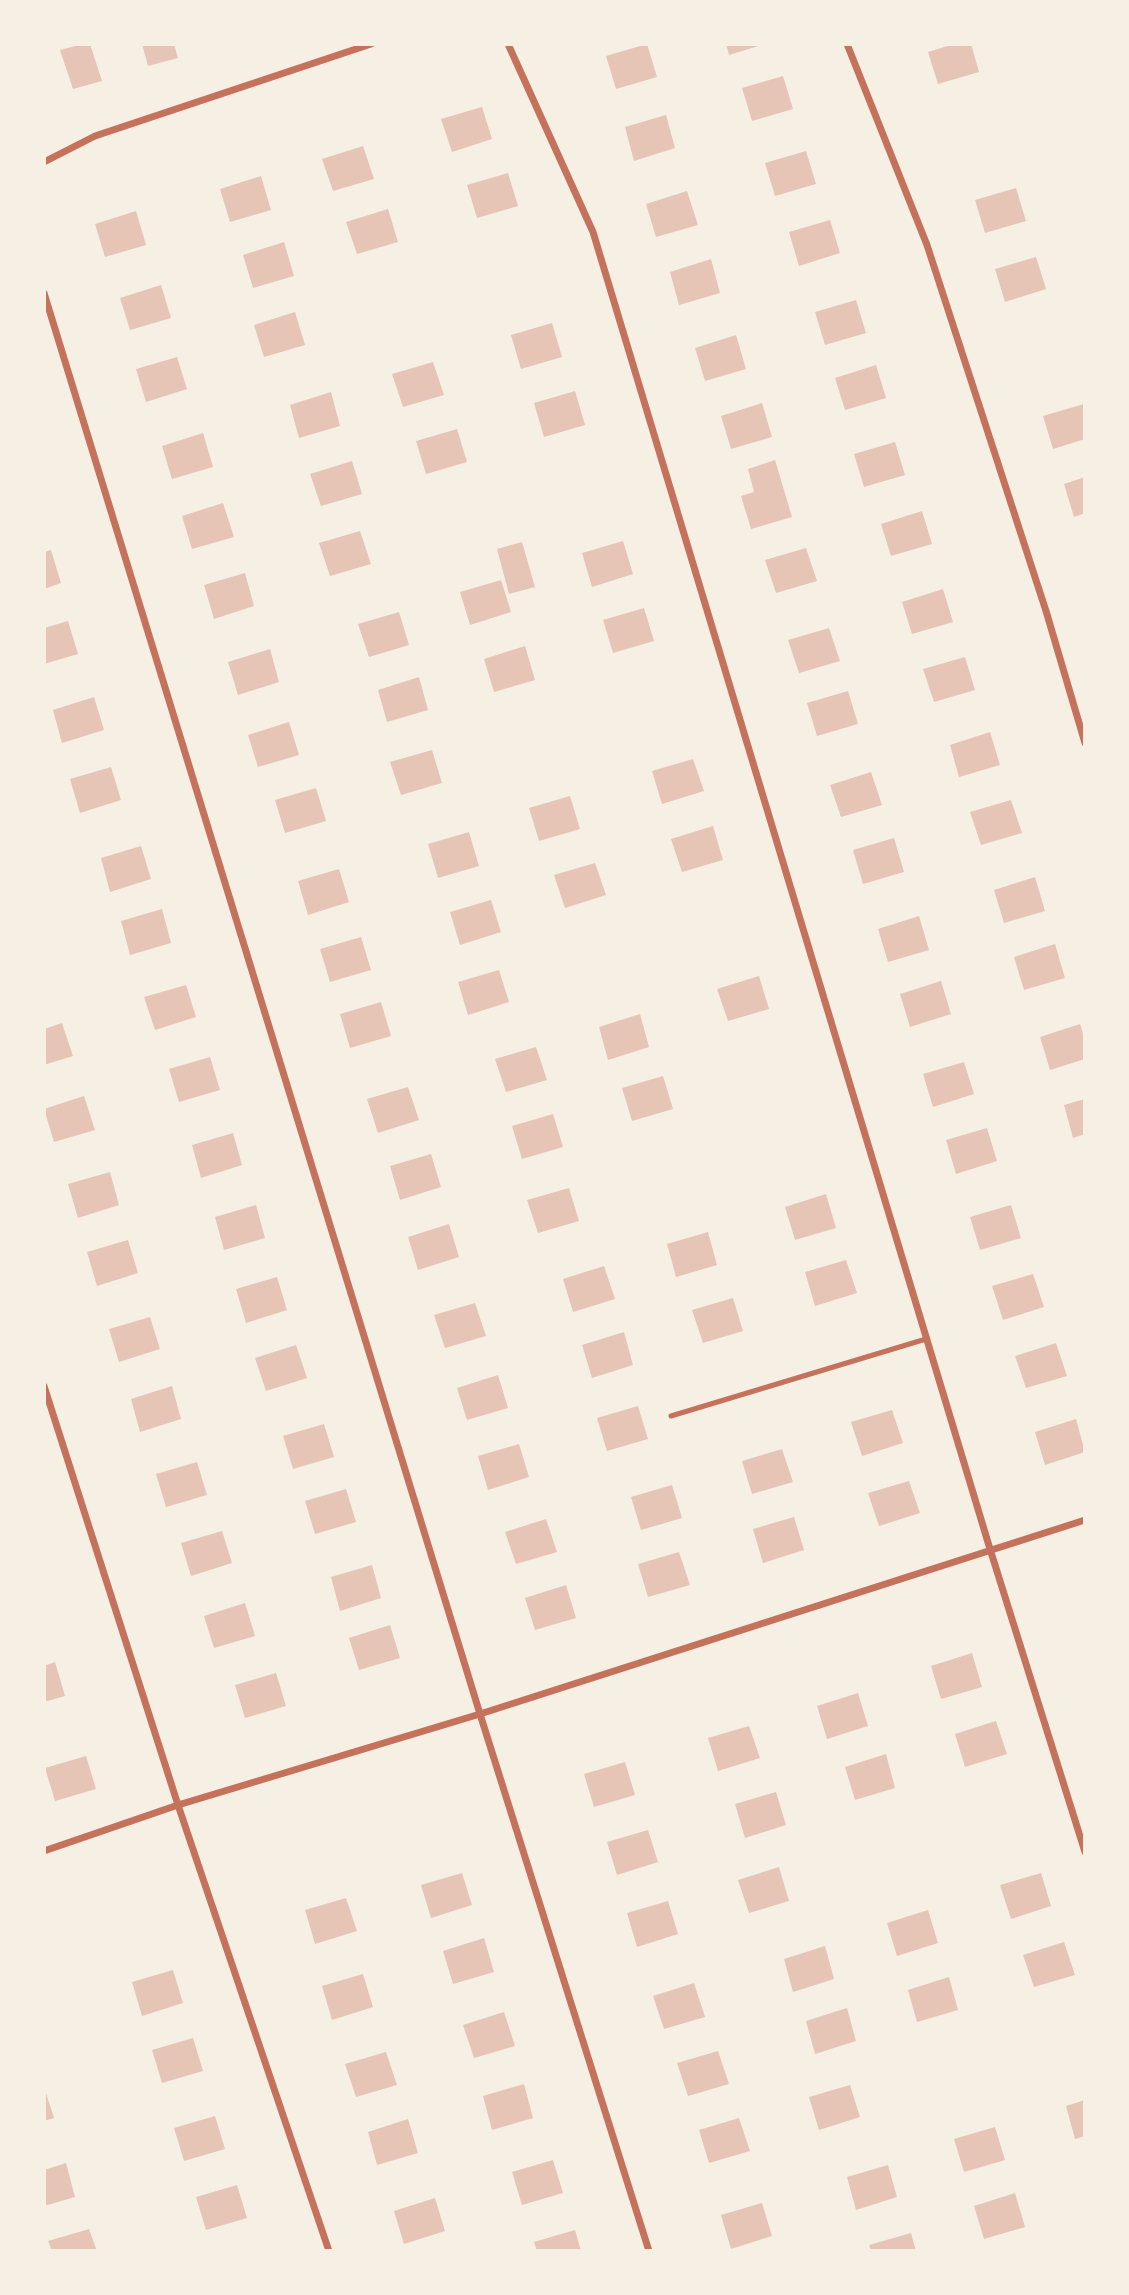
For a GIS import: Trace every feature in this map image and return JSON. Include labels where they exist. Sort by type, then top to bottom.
[{"type":"street","points":[[44,162],[95,136],[371,44]]},
{"type":"street","points":[[508,44],[593,232],[926,1339],[1085,1852]]},
{"type":"street","points":[[846,44],[927,245],[1046,611],[1085,743]]},
{"type":"street","points":[[44,293],[480,1714],[649,2251]]},
{"type":"street","points":[[44,1385],[178,1805],[329,2251]]},
{"type":"street","points":[[44,1851],[178,1805],[480,1714],[1085,1520]]},
{"type":"lane","points":[[671,1416],[926,1339]]},
{"type":"building","points":[[90,44],[102,81],[73,89],[60,50]]},
{"type":"building","points":[[142,44],[174,44],[178,58],[148,66]]},
{"type":"building","points":[[647,44],[657,77],[616,89],[606,56]]},
{"type":"building","points":[[726,44],[765,44],[729,55]]},
{"type":"building","points":[[954,44],[971,44],[979,72],[938,84],[928,52]]},
{"type":"building","points":[[783,76],[793,109],[752,121],[742,88]]},
{"type":"building","points":[[482,107],[492,139],[452,152],[441,119]]},
{"type":"building","points":[[666,115],[675,148],[634,161],[625,127]]},
{"type":"building","points":[[363,146],[374,179],[333,191],[322,159]]},
{"type":"building","points":[[806,151],[816,184],[775,196],[765,163]]},
{"type":"building","points":[[508,173],[518,206],[477,218],[467,185]]},
{"type":"building","points":[[261,176],[271,210],[230,222],[220,189]]},
{"type":"building","points":[[1016,188],[1026,221],[985,233],[975,200]]},
{"type":"building","points":[[687,191],[698,225],[656,237],[646,204]]},
{"type":"building","points":[[388,209],[398,242],[357,254],[346,222]]},
{"type":"building","points":[[136,211],[146,245],[105,257],[95,224]]},
{"type":"building","points":[[830,220],[840,253],[799,266],[789,232]]},
{"type":"building","points":[[284,242],[294,276],[253,288],[243,255]]},
{"type":"building","points":[[1036,257],[1046,289],[1005,302],[995,269]]},
{"type":"building","points":[[711,259],[720,293],[679,305],[670,272]]},
{"type":"building","points":[[161,285],[171,318],[130,330],[120,298]]},
{"type":"building","points":[[856,300],[866,333],[825,345],[815,312]]},
{"type":"building","points":[[295,312],[305,345],[264,357],[254,325]]},
{"type":"building","points":[[552,323],[562,357],[521,369],[511,335]]},
{"type":"building","points":[[736,335],[746,369],[705,381],[695,348]]},
{"type":"building","points":[[177,357],[187,389],[146,402],[136,369]]},
{"type":"building","points":[[433,362],[444,395],[403,407],[392,374]]},
{"type":"building","points":[[876,365],[886,398],[845,410],[835,378]]},
{"type":"building","points":[[575,391],[585,425],[544,437],[534,403]]},
{"type":"building","points":[[331,392],[340,426],[299,438],[290,405]]},
{"type":"building","points":[[762,403],[772,437],[731,449],[721,416]]},
{"type":"building","points":[[1084,404],[1085,439],[1053,449],[1043,416]]},
{"type":"building","points":[[457,429],[467,462],[426,474],[416,441]]},
{"type":"building","points":[[203,433],[213,467],[172,479],[162,446]]},
{"type":"building","points":[[895,442],[905,475],[864,487],[854,454]]},
{"type":"building","points":[[775,460],[792,517],[751,529],[741,496],[754,492],[748,469]]},
{"type":"building","points":[[352,461],[362,494],[321,506],[310,474]]},
{"type":"building","points":[[1085,477],[1085,513],[1074,517],[1064,484]]},
{"type":"building","points":[[223,503],[234,537],[192,549],[182,516]]},
{"type":"building","points":[[922,511],[932,544],[891,556],[881,524]]},
{"type":"building","points":[[360,531],[371,564],[330,576],[319,543]]},
{"type":"building","points":[[623,541],[633,574],[592,587],[582,553]]},
{"type":"building","points":[[522,542],[535,587],[509,594],[497,549]]},
{"type":"building","points":[[806,548],[817,581],[776,593],[765,560]]},
{"type":"building","points":[[51,550],[61,583],[44,589],[44,552]]},
{"type":"building","points":[[245,573],[254,606],[214,619],[204,585]]},
{"type":"building","points":[[501,580],[511,612],[470,625],[460,592]]},
{"type":"building","points":[[943,589],[953,622],[912,634],[902,602]]},
{"type":"building","points":[[644,608],[654,641],[613,653],[603,620]]},
{"type":"building","points":[[399,612],[409,645],[369,657],[358,624]]},
{"type":"building","points":[[68,621],[78,654],[44,664],[44,628]]},
{"type":"building","points":[[829,628],[840,661],[799,673],[788,640]]},
{"type":"building","points":[[525,646],[535,680],[494,692],[484,659]]},
{"type":"building","points":[[270,649],[279,682],[238,695],[228,662]]},
{"type":"building","points":[[965,657],[975,690],[934,702],[923,669]]},
{"type":"building","points":[[419,677],[428,710],[387,722],[378,690]]},
{"type":"building","points":[[848,691],[858,724],[817,736],[807,703]]},
{"type":"building","points":[[94,697],[104,730],[62,743],[53,710]]},
{"type":"building","points":[[289,722],[299,755],[258,767],[248,735]]},
{"type":"building","points":[[990,732],[1000,765],[959,777],[950,745]]},
{"type":"building","points":[[432,750],[442,783],[401,795],[390,762]]},
{"type":"building","points":[[693,759],[704,791],[662,804],[652,771]]},
{"type":"building","points":[[111,767],[121,800],[80,813],[70,779]]},
{"type":"building","points":[[871,772],[882,805],[841,817],[830,785]]},
{"type":"building","points":[[316,788],[326,821],[285,833],[275,800]]},
{"type":"building","points":[[570,796],[580,829],[539,841],[529,808]]},
{"type":"building","points":[[1011,800],[1022,833],[981,845],[970,812]]},
{"type":"building","points":[[713,826],[723,860],[682,872],[671,839]]},
{"type":"building","points":[[469,832],[479,866],[438,878],[428,844]]},
{"type":"building","points":[[894,838],[904,872],[863,884],[853,850]]},
{"type":"building","points":[[141,846],[151,879],[110,892],[101,858]]},
{"type":"building","points":[[595,863],[606,895],[565,908],[554,875]]},
{"type":"building","points":[[339,869],[349,902],[308,915],[298,881]]},
{"type":"building","points":[[1035,877],[1045,911],[1004,923],[994,890]]},
{"type":"building","points":[[491,900],[501,932],[460,945],[450,912]]},
{"type":"building","points":[[162,909],[171,943],[130,955],[121,921]]},
{"type":"building","points":[[919,916],[929,950],[888,962],[878,929]]},
{"type":"building","points":[[361,937],[371,970],[330,982],[320,949]]},
{"type":"building","points":[[1055,944],[1065,978],[1024,990],[1014,957]]},
{"type":"building","points":[[499,970],[509,1002],[468,1015],[458,982]]},
{"type":"building","points":[[759,976],[769,1009],[728,1021],[717,989]]},
{"type":"building","points":[[941,981],[951,1014],[910,1027],[900,994]]},
{"type":"building","points":[[186,985],[196,1017],[155,1030],[144,997]]},
{"type":"building","points":[[381,1002],[391,1036],[350,1048],[340,1014]]},
{"type":"building","points":[[640,1014],[649,1047],[608,1060],[599,1027]]},
{"type":"building","points":[[62,1023],[73,1056],[44,1065],[44,1029]]},
{"type":"building","points":[[1080,1024],[1085,1040],[1085,1059],[1050,1070],[1040,1037]]},
{"type":"building","points":[[536,1047],[547,1080],[506,1092],[495,1059]]},
{"type":"building","points":[[210,1057],[220,1090],[179,1102],[169,1069]]},
{"type":"building","points":[[964,1062],[974,1094],[933,1107],[923,1074]]},
{"type":"building","points":[[663,1076],[673,1109],[632,1121],[622,1088]]},
{"type":"building","points":[[408,1087],[419,1120],[378,1133],[367,1099]]},
{"type":"building","points":[[84,1096],[95,1130],[54,1142],[44,1109]]},
{"type":"building","points":[[1085,1099],[1085,1134],[1073,1138],[1064,1105]]},
{"type":"building","points":[[553,1114],[563,1147],[522,1159],[512,1126]]},
{"type":"building","points":[[987,1128],[997,1161],[956,1174],[946,1140]]},
{"type":"building","points":[[233,1133],[242,1165],[201,1178],[192,1145]]},
{"type":"building","points":[[431,1154],[441,1187],[400,1200],[390,1166]]},
{"type":"building","points":[[110,1172],[119,1205],[78,1218],[68,1184]]},
{"type":"building","points":[[569,1188],[579,1221],[538,1233],[527,1200]]},
{"type":"building","points":[[826,1194],[836,1228],[795,1240],[785,1207]]},
{"type":"building","points":[[256,1205],[265,1238],[224,1250],[215,1217]]},
{"type":"building","points":[[1011,1205],[1021,1238],[980,1250],[970,1217]]},
{"type":"building","points":[[449,1224],[459,1257],[418,1270],[408,1237]]},
{"type":"building","points":[[708,1232],[717,1265],[676,1277],[667,1244]]},
{"type":"building","points":[[128,1240],[138,1273],[97,1286],[87,1252]]},
{"type":"building","points":[[846,1260],[857,1293],[815,1306],[805,1272]]},
{"type":"building","points":[[604,1266],[615,1299],[573,1312],[563,1279]]},
{"type":"building","points":[[1033,1274],[1044,1307],[1003,1320],[992,1286]]},
{"type":"building","points":[[277,1277],[287,1310],[246,1323],[236,1289]]},
{"type":"building","points":[[733,1298],[743,1331],[703,1343],[692,1310]]},
{"type":"building","points":[[475,1303],[486,1336],[445,1348],[434,1315]]},
{"type":"building","points":[[150,1317],[160,1349],[119,1362],[109,1329]]},
{"type":"building","points":[[624,1332],[633,1365],[592,1378],[582,1345]]},
{"type":"building","points":[[1056,1343],[1067,1376],[1026,1388],[1015,1356]]},
{"type":"building","points":[[296,1345],[307,1378],[266,1391],[255,1358]]},
{"type":"building","points":[[498,1375],[508,1408],[467,1420],[457,1388]]},
{"type":"building","points":[[172,1386],[181,1419],[140,1432],[131,1399]]},
{"type":"building","points":[[638,1406],[648,1439],[607,1451],[597,1418]]},
{"type":"building","points":[[892,1410],[903,1443],[862,1456],[851,1422]]},
{"type":"building","points":[[1076,1419],[1085,1452],[1045,1465],[1035,1432]]},
{"type":"building","points":[[324,1424],[334,1457],[293,1469],[283,1436]]},
{"type":"building","points":[[519,1444],[529,1477],[488,1490],[478,1456]]},
{"type":"building","points":[[782,1449],[793,1482],[752,1494],[742,1461]]},
{"type":"building","points":[[197,1462],[207,1495],[166,1507],[156,1474]]},
{"type":"building","points":[[909,1481],[920,1513],[879,1526],[868,1493]]},
{"type":"building","points":[[672,1485],[682,1518],[641,1530],[631,1497]]},
{"type":"building","points":[[346,1489],[356,1522],[315,1534],[305,1501]]},
{"type":"building","points":[[794,1517],[804,1550],[763,1563],[753,1529]]},
{"type":"building","points":[[546,1519],[557,1552],[516,1564],[505,1532]]},
{"type":"building","points":[[222,1531],[232,1563],[191,1576],[181,1543]]},
{"type":"building","points":[[679,1552],[690,1585],[648,1597],[638,1564]]},
{"type":"building","points":[[372,1565],[381,1598],[340,1611],[331,1577]]},
{"type":"building","points":[[566,1585],[576,1618],[535,1630],[525,1598]]},
{"type":"building","points":[[245,1603],[255,1636],[214,1648],[204,1616]]},
{"type":"building","points":[[390,1625],[400,1658],[359,1670],[349,1638]]},
{"type":"building","points":[[972,1653],[982,1687],[941,1699],[931,1666]]},
{"type":"building","points":[[55,1662],[65,1696],[44,1702],[44,1666]]},
{"type":"building","points":[[276,1673],[286,1706],[245,1718],[235,1685]]},
{"type":"building","points":[[858,1693],[868,1726],[827,1739],[817,1706]]},
{"type":"building","points":[[996,1721],[1007,1754],[965,1767],[955,1734]]},
{"type":"building","points":[[749,1726],[760,1758],[718,1771],[708,1738]]},
{"type":"building","points":[[886,1754],[895,1788],[855,1800],[845,1767]]},
{"type":"building","points":[[86,1756],[96,1789],[55,1801],[45,1768]]},
{"type":"building","points":[[625,1762],[635,1795],[594,1807],[584,1774]]},
{"type":"building","points":[[776,1792],[786,1825],[745,1838],[735,1804]]},
{"type":"building","points":[[648,1830],[658,1862],[617,1875],[607,1842]]},
{"type":"building","points":[[779,1867],[789,1901],[749,1913],[738,1880]]},
{"type":"building","points":[[462,1873],[472,1905],[431,1918],[421,1885]]},
{"type":"building","points":[[1041,1873],[1051,1906],[1011,1919],[1000,1885]]},
{"type":"building","points":[[346,1898],[357,1931],[315,1944],[305,1910]]},
{"type":"building","points":[[668,1901],[678,1934],[637,1947],[627,1913]]},
{"type":"building","points":[[928,1910],[938,1943],[897,1956],[887,1923]]},
{"type":"building","points":[[484,1938],[494,1972],[453,1984],[443,1951]]},
{"type":"building","points":[[1064,1942],[1075,1975],[1034,1987],[1023,1955]]},
{"type":"building","points":[[825,1946],[834,1979],[793,1992],[784,1959]]},
{"type":"building","points":[[173,1970],[183,2003],[142,2016],[132,1982]]},
{"type":"building","points":[[363,1974],[373,2007],[332,2020],[322,1986]]},
{"type":"building","points":[[949,1977],[958,2010],[917,2022],[908,1990]]},
{"type":"building","points":[[694,1983],[705,2017],[664,2029],[653,1996]]},
{"type":"building","points":[[847,2008],[856,2041],[815,2054],[806,2021]]},
{"type":"building","points":[[504,2012],[515,2046],[474,2058],[463,2025]]},
{"type":"building","points":[[193,2038],[203,2071],[162,2083],[152,2050]]},
{"type":"building","points":[[718,2051],[729,2084],[688,2096],[677,2063]]},
{"type":"building","points":[[386,2052],[397,2085],[356,2097],[345,2064]]},
{"type":"building","points":[[524,2084],[533,2118],[492,2130],[483,2096]]},
{"type":"building","points":[[850,2085],[860,2117],[819,2130],[809,2097]]},
{"type":"building","points":[[44,2087],[54,2118],[44,2121]]},
{"type":"building","points":[[1085,2100],[1085,2136],[1075,2139],[1066,2106]]},
{"type":"building","points":[[215,2116],[225,2149],[184,2161],[174,2128]]},
{"type":"building","points":[[739,2118],[750,2151],[709,2163],[699,2130]]},
{"type":"building","points":[[408,2119],[418,2153],[377,2165],[368,2132]]},
{"type":"building","points":[[995,2127],[1005,2160],[964,2172],[954,2139]]},
{"type":"building","points":[[553,2160],[563,2193],[522,2205],[512,2172]]},
{"type":"building","points":[[66,2163],[75,2197],[44,2206],[44,2170]]},
{"type":"building","points":[[888,2165],[897,2197],[856,2210],[847,2177]]},
{"type":"building","points":[[237,2185],[247,2218],[206,2230],[196,2197]]},
{"type":"building","points":[[1015,2193],[1025,2227],[984,2239],[974,2206]]},
{"type":"building","points":[[435,2198],[445,2231],[404,2244],[394,2211]]},
{"type":"building","points":[[762,2203],[772,2236],[731,2249],[721,2215]]},
{"type":"building","points":[[89,2229],[97,2251],[52,2251],[48,2241]]},
{"type":"building","points":[[575,2230],[581,2251],[537,2251],[534,2242]]},
{"type":"building","points":[[911,2233],[916,2251],[871,2251],[869,2245]]}]
